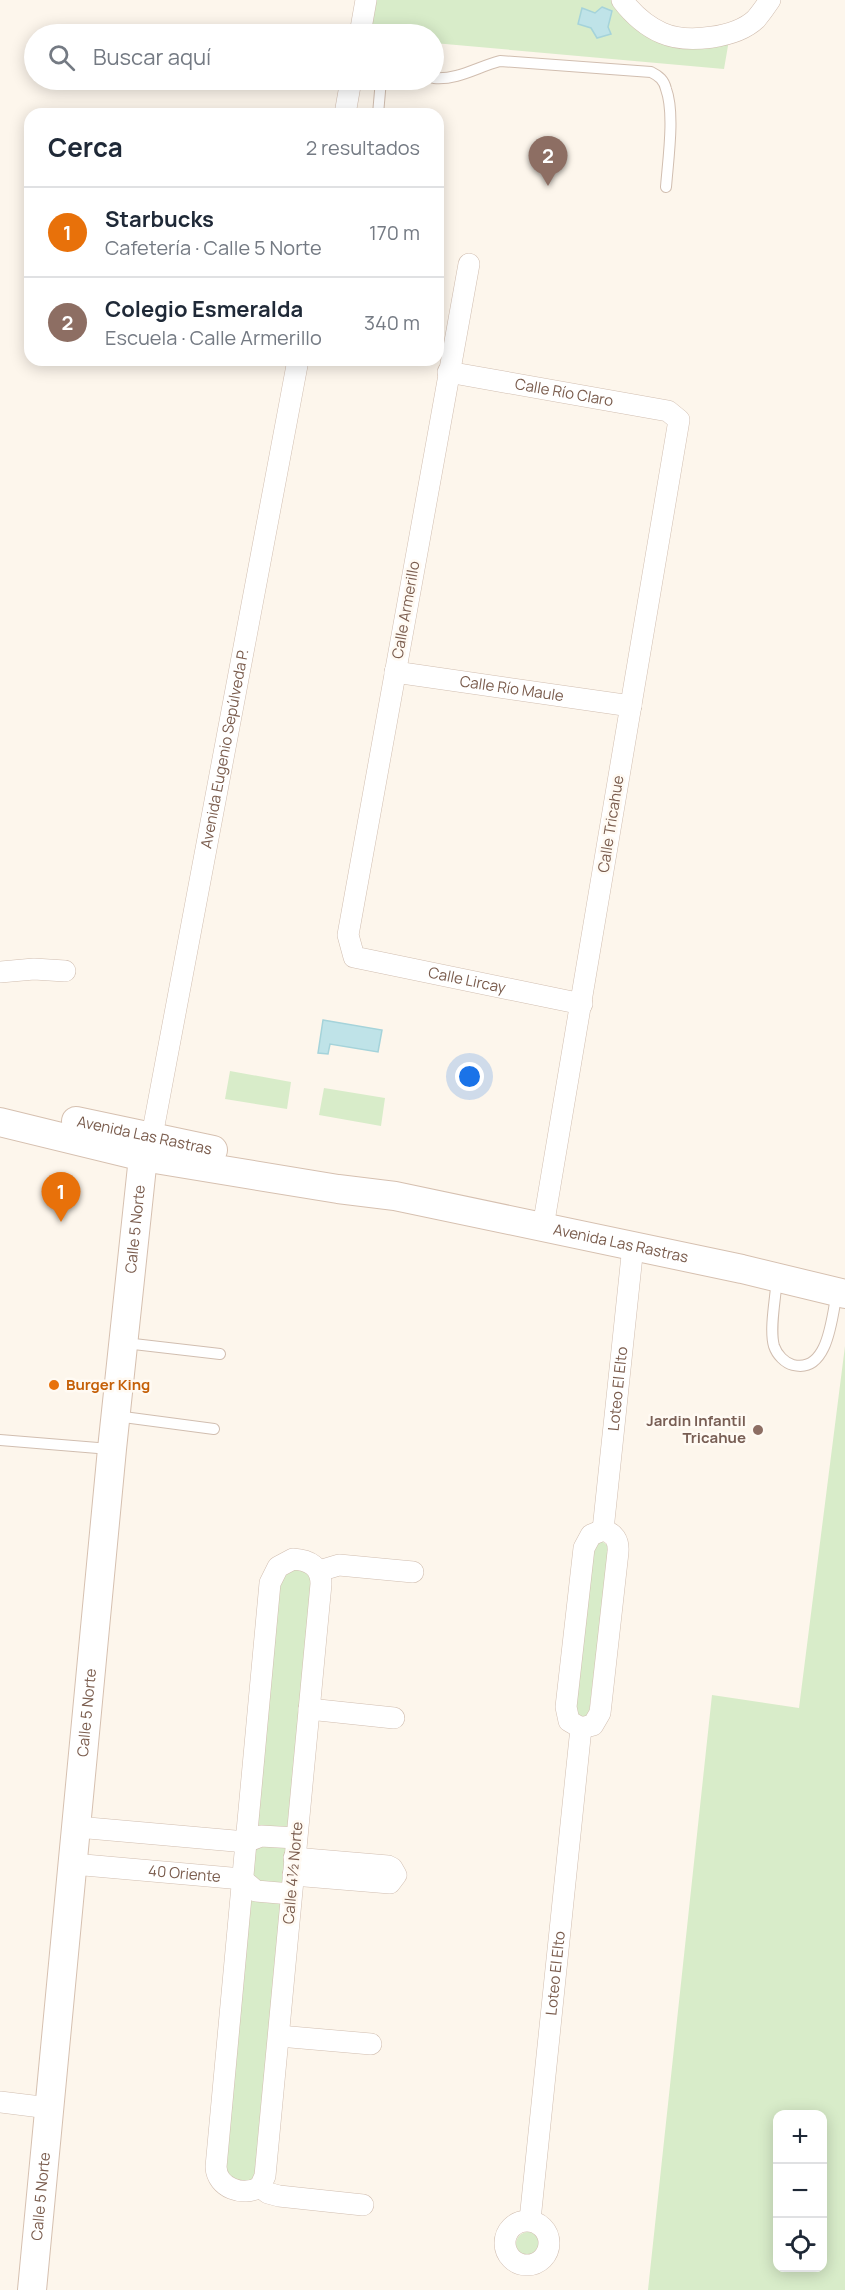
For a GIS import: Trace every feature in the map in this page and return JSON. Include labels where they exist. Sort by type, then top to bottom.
[{"type":"street","points":[[362,24],[366,0]]},
{"type":"street","points":[[622,0],[632,13],[663,33],[693,38],[727,35],[755,20],[770,0]]},
{"type":"street","points":[[346,108],[349,90]]},
{"type":"street","name":"Calle Armerillo","points":[[354,957],[348,935],[469,264]]},
{"type":"street","name":"Avenida Eugenio Sepúlveda P.","points":[[147,1146],[297,366]]},
{"type":"street","name":"Calle Río Claro","points":[[448,372],[668,411],[679,420]]},
{"type":"street","name":"Calle Tricahue","points":[[543,1227],[679,420]]},
{"type":"street","name":"Calle Río Maule","points":[[395,672],[631,706]]},
{"type":"street","name":"Calle Lircay","points":[[354,957],[582,1004]]},
{"type":"street","points":[[0,972],[34,969],[65,971]]},
{"type":"street","name":"Avenida Las Rastras","points":[[0,1102],[95,1125],[147,1146]]},
{"type":"street","name":"Avenida Las Rastras","points":[[0,1122],[147,1146],[338,1189],[395,1196],[777,1277],[841,1293]]},
{"type":"street","name":"Calle 5 Norte","points":[[32,2290],[112,1449],[147,1146]]},
{"type":"street","name":"Loteo El Elto","points":[[603,1530],[633,1246]]},
{"type":"street","points":[[603,1530],[609,1532],[619,1546],[616,1575],[600,1713],[592,1725],[581,1728],[567,1717],[567,1696],[584,1548],[591,1535],[603,1530]]},
{"type":"street","points":[[363,2205],[279,2196],[268,2193],[260,2187],[252,2190],[229,2188],[216,2174],[270,1582],[279,1567],[293,1559],[308,1562],[319,1571],[331,1566],[347,1565],[413,1572]]},
{"type":"street","name":"Calle 4½ Norte","points":[[260,2187],[265,2176],[279,2036],[321,1584],[319,1571]]},
{"type":"street","points":[[309,1709],[394,1718]]},
{"type":"street","name":"Loteo El Elto","points":[[530,2220],[581,1728]]},
{"type":"street","points":[[77,1827],[246,1842],[261,1836],[294,1866]]},
{"type":"street","name":"40 Oriente","points":[[73,1864],[242,1879],[256,1891],[294,1866]]},
{"type":"street","points":[[279,2036],[372,2044]]},
{"type":"street","points":[[0,2102],[49,2108]]},
{"type":"lane","points":[[444,78],[455,78],[500,61],[651,72],[660,78],[666,87],[670,105],[666,187]]},
{"type":"lane","points":[[379,108],[380,90]]},
{"type":"lane","points":[[777,1277],[774,1347],[782,1359],[792,1365],[803,1366],[815,1362],[825,1349],[841,1293]]},
{"type":"lane","points":[[124,1342],[220,1354]]},
{"type":"lane","points":[[116,1416],[213,1429]]},
{"type":"lane","points":[[0,1440],[112,1449]]},
{"type":"green space","points":[[372,0],[613,0],[628,18],[729,40],[724,69],[444,44],[444,24],[368,24]]},
{"type":"green space","points":[[230,1071],[291,1082],[287,1109],[225,1099]]},
{"type":"green space","points":[[324,1088],[385,1098],[381,1126],[319,1115]]},
{"type":"green space","points":[[845,1346],[845,2290],[648,2290],[712,1695],[799,1708]]},
{"type":"green space","points":[[602,1541],[609,1547],[589,1714],[584,1718],[575,1713],[593,1546]]},
{"type":"green space","points":[[286,1569],[305,1569],[314,1576],[256,2171],[253,2179],[247,2182],[231,2180],[223,2166],[276,1592]]},
{"type":"green space","points":[[528,2232],[533,2233],[539,2239],[539,2249],[533,2255],[528,2256],[523,2255],[517,2249],[516,2244],[517,2239],[523,2233]]},
{"type":"water","points":[[602,7],[612,11],[608,27],[611,34],[597,38],[591,28],[578,24],[582,8],[595,13]]},
{"type":"water","points":[[323,1020],[382,1030],[378,1052],[330,1044],[328,1054],[318,1053]]},
{"type":"place","name":"Colegio Esmeralda","points":[[548,186]]},
{"type":"place","name":"Starbucks","points":[[61,1222]]},
{"type":"place","name":"Burger King","points":[[54,1385]]},
{"type":"place","name":"Jardin Infantil Tricahue","points":[[758,1430]]}]
